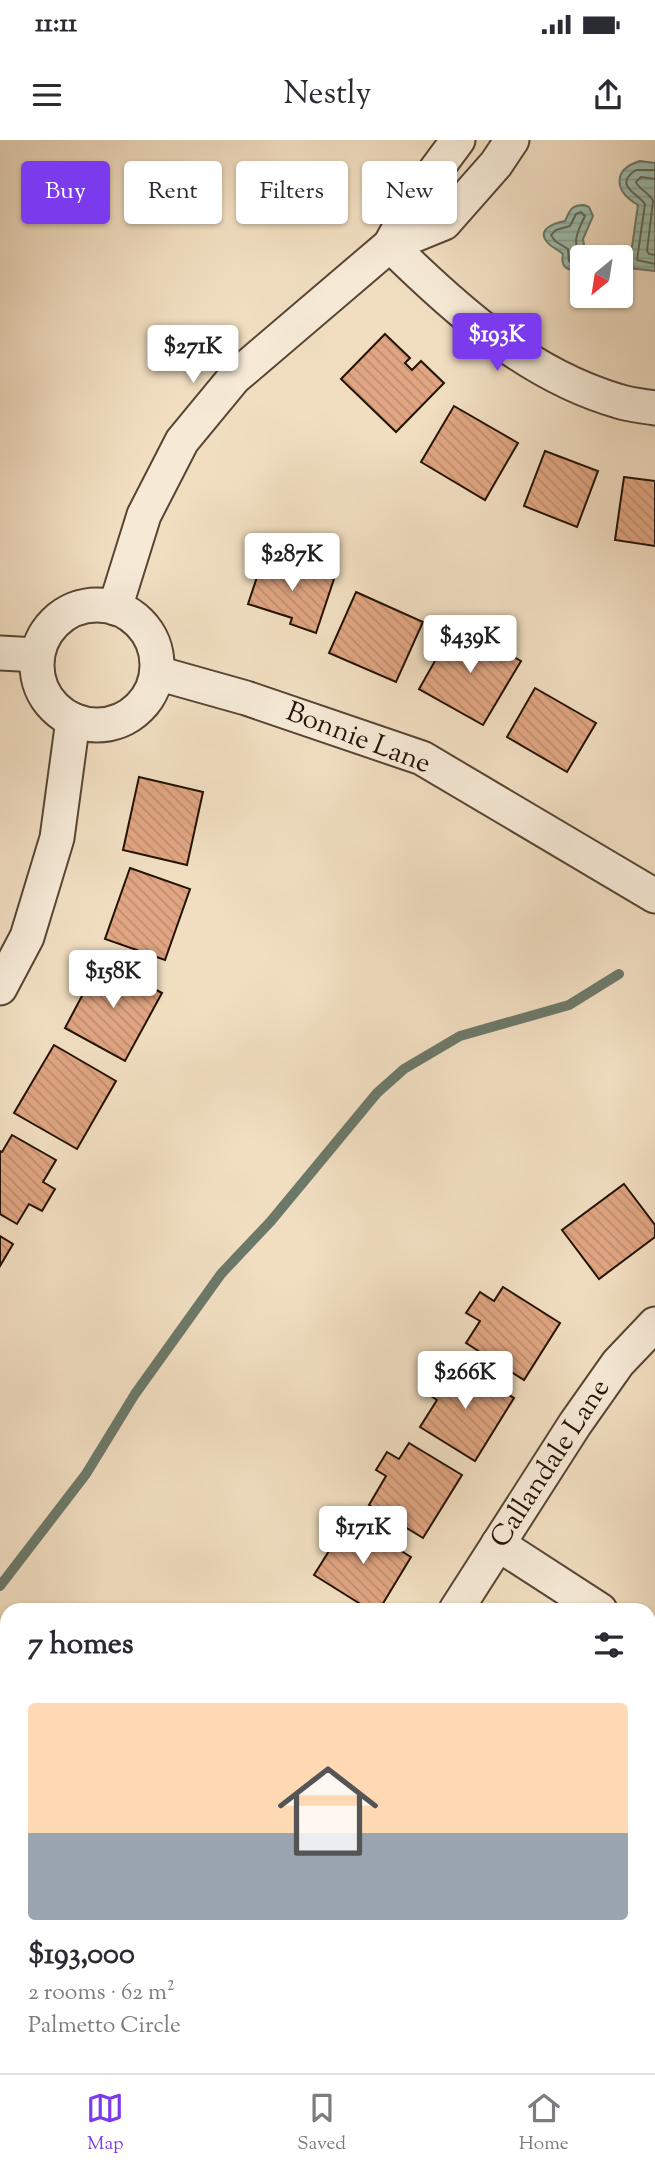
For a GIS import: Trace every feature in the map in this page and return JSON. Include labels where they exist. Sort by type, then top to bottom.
[{"type":"street","points":[[390,245],[418,194],[458,140]]},
{"type":"street","points":[[115,608],[144,515],[182,441],[234,378],[390,245],[444,223],[496,164],[512,140]]},
{"type":"street","points":[[390,245],[425,279],[509,349],[562,378],[618,401],[655,408]]},
{"type":"street","points":[[94,606],[115,608],[133,617],[148,633],[156,652],[157,673],[147,699],[132,714],[114,724],[93,725],[72,720],[58,711],[44,695],[37,676],[37,655],[43,637],[56,621],[74,610],[94,606]]},
{"type":"street","points":[[0,653],[37,655]]},
{"type":"street","name":"Bonnie Lane","points":[[157,673],[246,698],[422,758],[655,896]]},
{"type":"street","points":[[0,988],[27,937],[57,838],[72,720]]},
{"type":"street","name":"Callandale Lane","points":[[460,1603],[575,1424],[618,1363],[655,1324]]},
{"type":"street","points":[[498,1544],[589,1603]]},
{"type":"water","points":[[640,161],[655,163],[655,271],[634,269],[632,245],[638,205],[625,194],[620,182],[624,170]]},
{"type":"water","points":[[580,205],[589,207],[593,216],[583,239],[584,245],[570,245],[570,269],[564,266],[563,254],[550,245],[544,234],[548,227],[565,221],[570,211]]},
{"type":"building","points":[[385,334],[410,358],[405,363],[412,370],[421,361],[444,383],[396,432],[341,379]]},
{"type":"building","points":[[454,406],[518,443],[485,500],[421,462]]},
{"type":"building","points":[[545,451],[598,471],[577,527],[524,506]]},
{"type":"building","points":[[624,477],[655,481],[655,546],[615,540]]},
{"type":"building","points":[[264,556],[334,579],[316,633],[290,624],[292,618],[248,604]]},
{"type":"building","points":[[356,592],[423,622],[396,682],[329,653]]},
{"type":"building","points":[[456,624],[521,661],[483,725],[419,689]]},
{"type":"building","points":[[535,688],[596,723],[567,772],[507,737]]},
{"type":"building","points":[[139,777],[203,792],[187,865],[123,850]]},
{"type":"building","points":[[130,868],[190,889],[165,960],[105,939]]},
{"type":"building","points":[[101,960],[162,993],[125,1061],[65,1028]]},
{"type":"building","points":[[54,1045],[116,1081],[77,1149],[14,1113]]},
{"type":"building","points":[[12,1135],[56,1160],[43,1182],[55,1189],[42,1211],[29,1204],[17,1224],[0,1214],[0,1151],[2,1152]]},
{"type":"building","points":[[624,1184],[655,1225],[655,1237],[599,1279],[562,1230]]},
{"type":"building","points":[[0,1236],[13,1244],[0,1266]]},
{"type":"building","points":[[503,1287],[560,1323],[524,1380],[466,1343],[480,1321],[466,1313],[480,1292],[494,1301]]},
{"type":"building","points":[[459,1364],[514,1398],[475,1461],[420,1427],[437,1400],[425,1392],[437,1374],[448,1381]]},
{"type":"building","points":[[409,1443],[462,1475],[423,1538],[369,1505],[386,1476],[376,1470],[387,1452],[399,1459]]},
{"type":"building","points":[[349,1519],[411,1557],[383,1603],[359,1603],[314,1575]]},
{"type":"waterway","points":[[0,1586],[86,1474],[135,1394],[221,1274],[271,1221],[377,1093],[404,1069],[460,1036],[569,1005],[619,974]]}]
